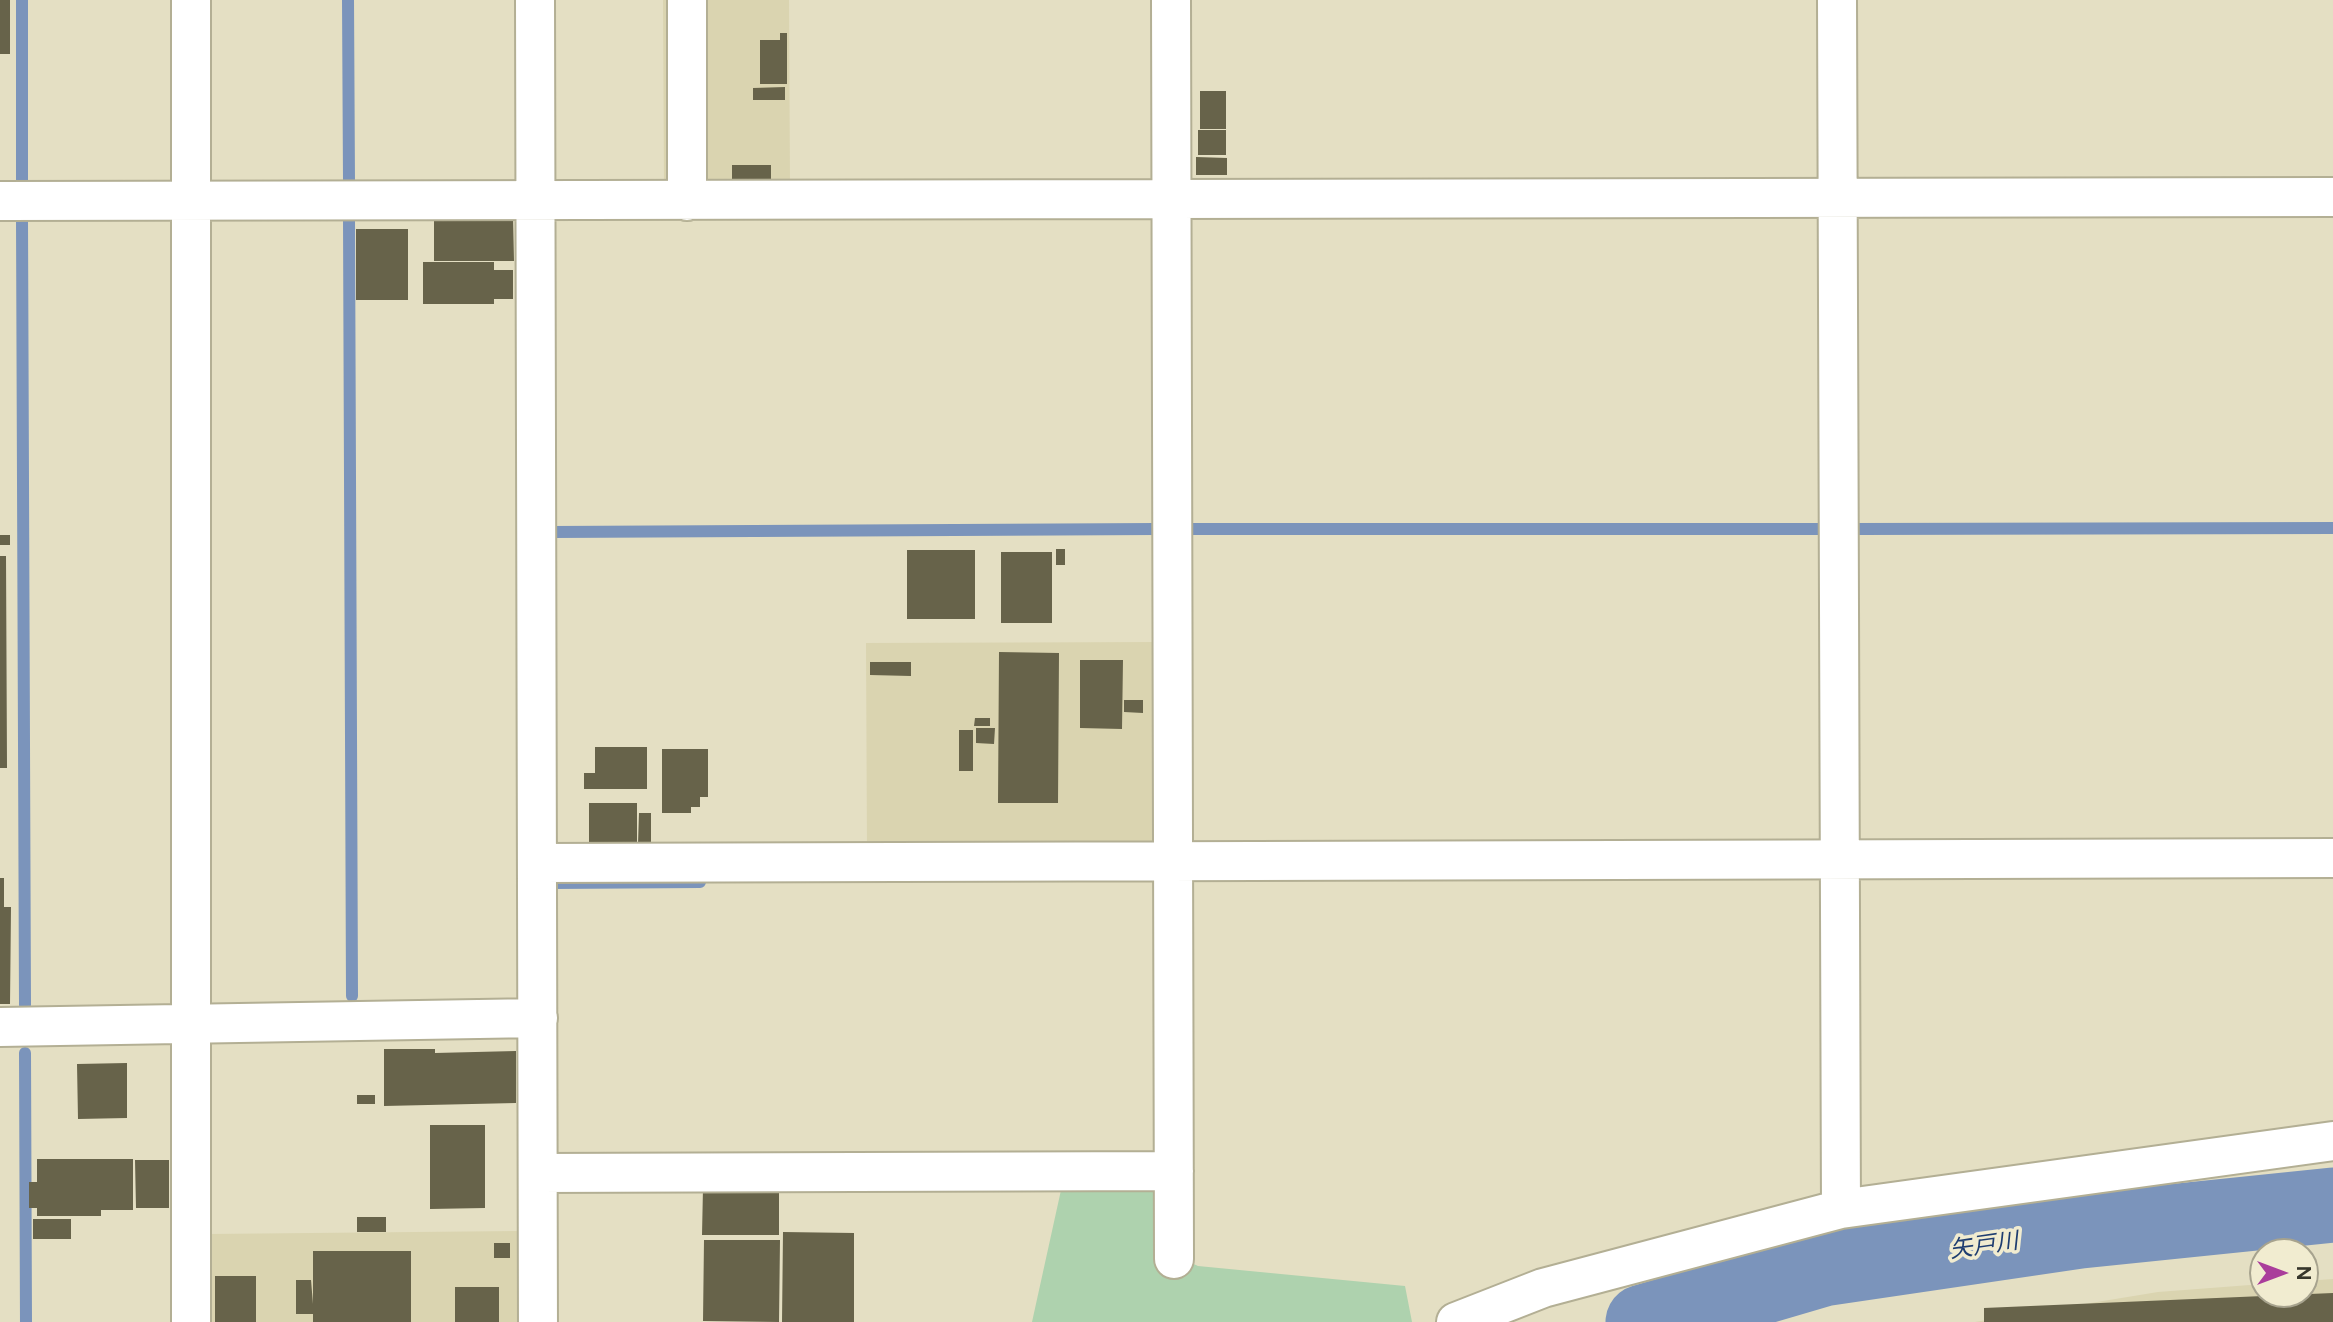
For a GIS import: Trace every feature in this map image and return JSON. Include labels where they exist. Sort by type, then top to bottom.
[{"type":"street","points":[[191,0],[191,1322]]},
{"type":"street","points":[[535,0],[538,1322]]},
{"type":"street","points":[[687,0],[687,201]]},
{"type":"street","points":[[1171,0],[1174,1259]]},
{"type":"street","points":[[1837,0],[1842,1209]]},
{"type":"street","points":[[0,201],[2333,197]]},
{"type":"street","points":[[538,863],[2333,858]]},
{"type":"street","points":[[0,1027],[538,1018]]},
{"type":"street","points":[[1456,1322],[1543,1288],[1842,1209],[2333,1141]]},
{"type":"street","points":[[538,1173],[1174,1171]]},
{"type":"shaded area","points":[[663,0],[789,0],[790,186],[664,187]]},
{"type":"shaded area","points":[[1162,642],[1161,844],[867,851],[866,643]]},
{"type":"shaded area","points":[[519,1231],[520,1322],[209,1322],[208,1234]]},
{"type":"shaded area","points":[[2333,1279],[2333,1322],[1975,1322],[2158,1292],[2249,1285],[2249,1308],[2319,1308],[2319,1280]]},
{"type":"green space","points":[[1063,1181],[1161,1181],[1185,1260],[1198,1266],[1405,1286],[1412,1322],[1032,1322]]},
{"type":"building","points":[[0,0],[10,0],[10,54],[0,54]]},
{"type":"building","points":[[780,33],[787,33],[787,84],[760,84],[760,40],[780,40]]},
{"type":"building","points":[[785,87],[785,100],[753,100],[753,88]]},
{"type":"building","points":[[1200,91],[1226,91],[1226,129],[1200,129]]},
{"type":"building","points":[[1198,130],[1226,130],[1226,155],[1198,155]]},
{"type":"building","points":[[1196,157],[1227,158],[1227,175],[1196,175]]},
{"type":"building","points":[[732,165],[771,165],[771,180],[732,180]]},
{"type":"building","points":[[434,216],[513,216],[514,261],[434,261]]},
{"type":"building","points":[[356,229],[408,229],[408,300],[356,300]]},
{"type":"building","points":[[423,262],[494,262],[494,270],[513,270],[513,299],[494,299],[494,304],[423,304]]},
{"type":"building","points":[[0,535],[10,535],[10,545],[0,545]]},
{"type":"building","points":[[1056,549],[1065,549],[1065,565],[1056,565]]},
{"type":"building","points":[[907,550],[975,550],[975,619],[907,619]]},
{"type":"building","points":[[1001,552],[1052,552],[1052,623],[1001,623]]},
{"type":"building","points":[[0,556],[6,556],[7,768],[0,768]]},
{"type":"building","points":[[999,652],[1059,653],[1058,803],[998,803]]},
{"type":"building","points":[[1080,660],[1123,660],[1122,729],[1080,728]]},
{"type":"building","points":[[870,662],[911,662],[911,676],[870,675]]},
{"type":"building","points":[[1124,700],[1143,700],[1143,713],[1124,712]]},
{"type":"building","points":[[975,718],[990,718],[990,726],[974,726]]},
{"type":"building","points":[[976,728],[995,728],[994,744],[976,743]]},
{"type":"building","points":[[959,730],[973,730],[973,771],[959,771]]},
{"type":"building","points":[[595,747],[647,747],[647,789],[584,789],[584,773],[595,773]]},
{"type":"building","points":[[662,749],[708,749],[708,797],[700,797],[700,807],[691,807],[691,813],[662,813]]},
{"type":"building","points":[[589,803],[637,803],[637,848],[589,848]]},
{"type":"building","points":[[639,813],[651,813],[651,844],[638,844]]},
{"type":"building","points":[[0,878],[4,878],[4,907],[11,907],[10,1004],[0,1004]]},
{"type":"building","points":[[384,1049],[435,1049],[435,1053],[516,1051],[516,1103],[384,1106]]},
{"type":"building","points":[[127,1063],[127,1118],[78,1119],[77,1064]]},
{"type":"building","points":[[357,1095],[375,1095],[375,1104],[357,1104]]},
{"type":"building","points":[[430,1125],[485,1125],[485,1208],[430,1209]]},
{"type":"building","points":[[37,1159],[133,1159],[133,1210],[101,1210],[101,1216],[37,1216],[37,1208],[29,1208],[29,1182],[37,1182]]},
{"type":"building","points":[[135,1160],[169,1160],[169,1208],[136,1208]]},
{"type":"building","points":[[703,1188],[779,1188],[779,1235],[702,1235]]},
{"type":"building","points":[[357,1217],[386,1217],[386,1232],[357,1232]]},
{"type":"building","points":[[33,1219],[71,1219],[71,1239],[33,1239]]},
{"type":"building","points":[[783,1232],[854,1233],[854,1322],[782,1322]]},
{"type":"building","points":[[704,1240],[780,1240],[779,1322],[703,1321]]},
{"type":"building","points":[[494,1243],[510,1243],[510,1258],[494,1258]]},
{"type":"building","points":[[313,1251],[411,1251],[411,1322],[313,1322],[313,1314],[296,1314],[296,1280],[311,1280],[313,1304]]},
{"type":"building","points":[[215,1276],[256,1276],[256,1322],[215,1322]]},
{"type":"building","points":[[455,1287],[499,1287],[499,1322],[455,1322]]},
{"type":"building","points":[[2333,1293],[2333,1322],[1984,1322],[1984,1308],[2249,1297],[2249,1308],[2319,1308],[2319,1294]]},
{"type":"waterway","points":[[22,0],[22,181]]},
{"type":"waterway","points":[[348,0],[349,181]]},
{"type":"waterway","points":[[349,219],[352,996]]},
{"type":"waterway","points":[[22,220],[25,1005]]},
{"type":"waterway","points":[[1857,529],[2333,528]]},
{"type":"waterway","points":[[552,532],[1156,529]]},
{"type":"waterway","points":[[1188,529],[1824,529]]},
{"type":"waterway","points":[[553,883],[700,882]]},
{"type":"waterway","points":[[25,1053],[26,1322]]},
{"type":"waterway","name":"矢戸川","points":[[1643,1322],[1823,1269],[2081,1231],[2333,1205]]}]
